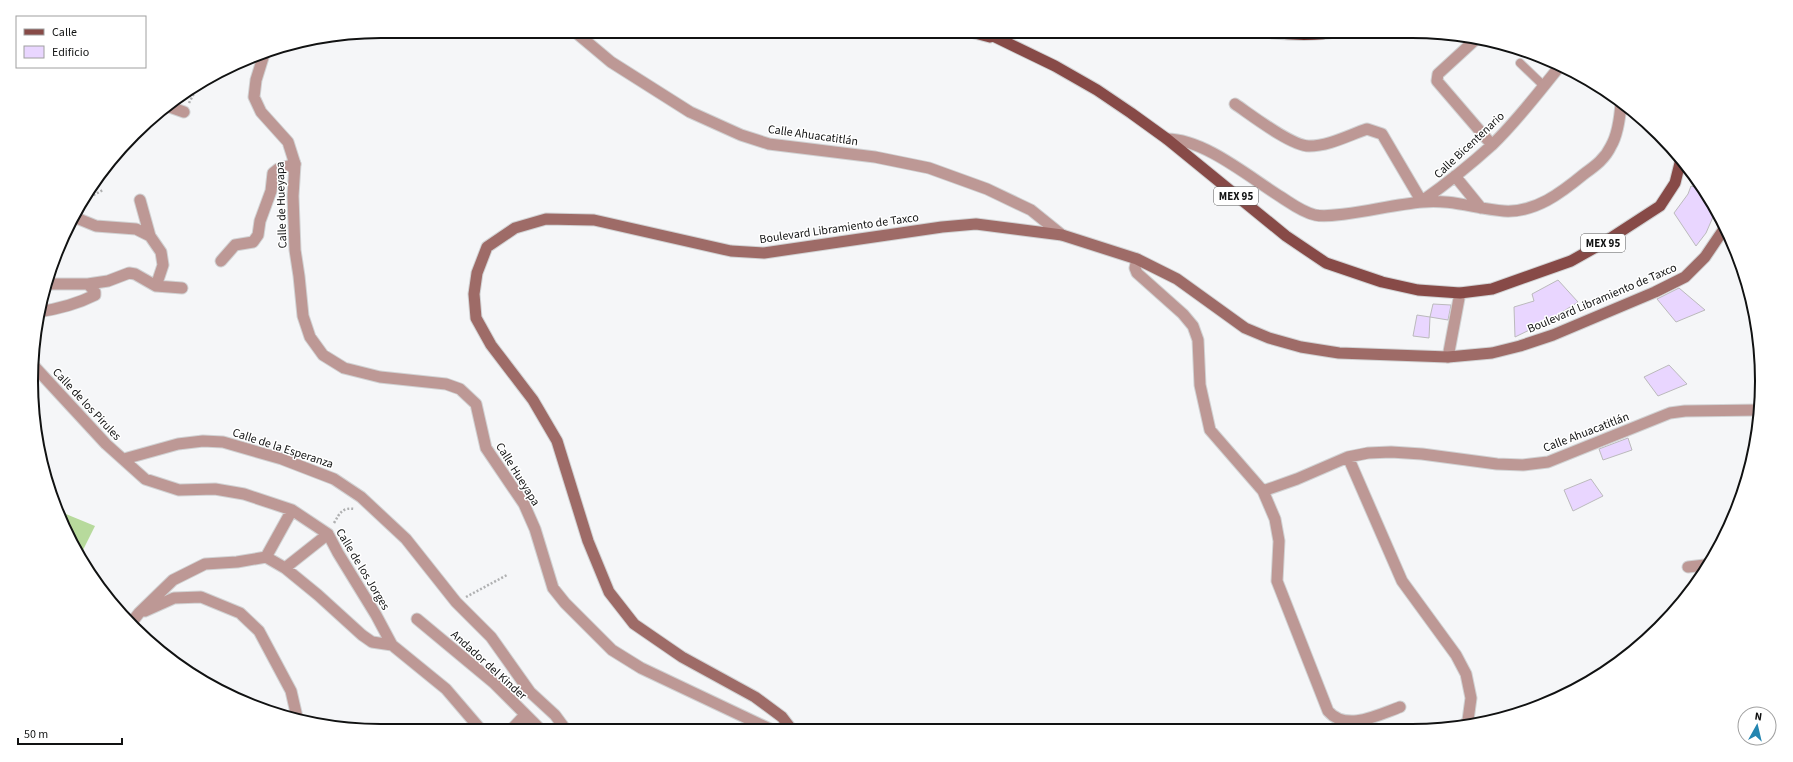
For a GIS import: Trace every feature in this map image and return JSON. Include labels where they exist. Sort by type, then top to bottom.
[{"type":"main road","name":"MEX 95","points":[[993,38],[1001,40]]},
{"type":"main road","name":"MEX 95","points":[[997,38],[1055,66],[1097,90],[1167,139],[1281,232],[1326,262],[1382,282],[1418,290],[1460,293],[1492,288],[1571,261],[1603,243],[1660,206],[1675,183],[1679,166]]},
{"type":"main road","name":"Boulevard Libramiento de Taxco","points":[[787,724],[782,717],[755,697],[682,658],[634,624],[609,592],[588,541],[557,442],[533,400],[491,345],[476,318],[474,294],[477,273],[487,247],[515,228],[546,220],[594,220],[731,251],[764,253],[942,226],[976,224],[1062,235],[1137,259],[1178,279],[1245,328],[1269,338],[1301,347],[1339,352],[1448,357],[1492,353],[1520,346],[1553,335],[1655,292],[1685,277],[1706,257],[1722,233]]},
{"type":"street","name":"Calle Ahuacatitlán","points":[[583,38],[612,62],[690,112],[741,135],[769,144],[875,157],[929,168],[987,189],[1031,210],[1062,235]]},
{"type":"street","points":[[1471,44],[1438,74],[1437,81],[1492,145]]},
{"type":"street","name":"Calle de Hueyapa","points":[[262,59],[256,80],[254,97],[261,112],[288,142],[294,164],[294,232],[299,276]]},
{"type":"street","name":"Calle Bicentenario","points":[[1422,202],[1492,145],[1523,111],[1557,70]]},
{"type":"street","points":[[1235,104],[1277,132],[1300,144],[1308,146],[1330,143],[1367,128],[1382,134],[1422,202]]},
{"type":"street","points":[[173,108],[184,112]]},
{"type":"street","points":[[1167,139],[1186,141],[1197,146],[1245,172],[1301,210],[1315,215],[1327,216],[1355,213],[1422,202],[1452,203],[1505,211],[1525,208],[1549,200],[1603,159],[1612,145],[1620,119],[1621,109]]},
{"type":"street","points":[[221,261],[235,245],[253,242],[258,235],[260,221],[271,191],[273,173],[278,169],[294,164]]},
{"type":"street","points":[[1455,176],[1481,208]]},
{"type":"street","points":[[140,200],[150,236],[161,252],[163,266],[156,286]]},
{"type":"street","points":[[79,219],[96,226],[136,229],[150,236]]},
{"type":"street","points":[[1137,259],[1135,268],[1137,272],[1183,314],[1193,326],[1198,340],[1200,385],[1210,430],[1263,491],[1275,519],[1279,541],[1277,581],[1328,711],[1333,718],[1357,722],[1400,707]]},
{"type":"street","points":[[52,284],[88,284],[108,281],[129,273],[135,274],[156,286],[182,288]]},
{"type":"street","name":"Calle Hueyapa","points":[[299,276],[303,316],[310,337],[323,356],[344,368],[380,376],[446,384],[460,389],[476,404],[486,448],[524,504],[535,529],[553,588],[565,603],[612,650],[641,668],[759,724]]},
{"type":"street","points":[[46,311],[84,301],[95,295],[95,292],[88,284]]},
{"type":"street","points":[[1448,357],[1460,293]]},
{"type":"street","name":"Calle de los Pirules","points":[[38,371],[106,444],[124,459]]},
{"type":"street","name":"Calle Ahuacatitlán","points":[[1263,491],[1297,479],[1348,457],[1368,453],[1391,452],[1422,454],[1497,464],[1523,465],[1548,462],[1670,413],[1684,411],[1753,410]]},
{"type":"street","name":"Calle de la Esperanza","points":[[124,459],[178,444],[203,441],[223,442],[282,459],[334,479],[361,497],[406,539],[456,602],[491,637],[530,692],[555,715],[562,724]]},
{"type":"street","points":[[1348,457],[1402,581],[1456,655],[1466,674],[1471,698],[1468,719]]},
{"type":"street","name":"Calle de los Jorges","points":[[124,459],[145,479],[155,483],[179,490],[215,490],[244,494],[292,510],[328,534],[376,615],[392,646]]},
{"type":"street","points":[[266,558],[292,510]]},
{"type":"street","points":[[285,568],[328,534]]},
{"type":"street","points":[[136,618],[173,580],[205,564],[266,558],[285,568],[372,642],[392,646],[446,689],[476,724]]},
{"type":"street","points":[[1688,567],[1701,565]]},
{"type":"street","points":[[136,618],[174,598],[201,597],[240,613],[260,631],[291,691],[297,713]]},
{"type":"street","name":"Andador del Kinder","points":[[417,619],[494,683],[535,724]]},
{"type":"street","points":[[517,724],[525,715]]},
{"type":"lane","points":[[1520,63],[1544,86]]},
{"type":"path","points":[[184,112],[194,94]]},
{"type":"path","points":[[92,196],[103,190]]},
{"type":"path","points":[[328,534],[340,512],[348,508]]},
{"type":"path","points":[[456,602],[507,575]]},
{"type":"green space","points":[[65,514],[95,526],[83,550],[73,533]]},
{"type":"building","points":[[1691,186],[1695,187],[1713,217],[1706,233],[1696,246],[1674,213],[1688,194]]},
{"type":"building","points":[[1558,280],[1578,302],[1548,321],[1515,337],[1514,307],[1534,301],[1532,294]]},
{"type":"building","points":[[1679,288],[1705,310],[1676,322],[1657,299]]},
{"type":"building","points":[[1433,304],[1451,305],[1448,320],[1430,317]]},
{"type":"building","points":[[1417,315],[1430,317],[1429,338],[1413,336]]},
{"type":"building","points":[[1669,365],[1687,384],[1658,396],[1644,377]]},
{"type":"building","points":[[1628,438],[1632,450],[1603,460],[1599,449]]},
{"type":"building","points":[[1591,479],[1603,496],[1573,511],[1564,490]]}]
